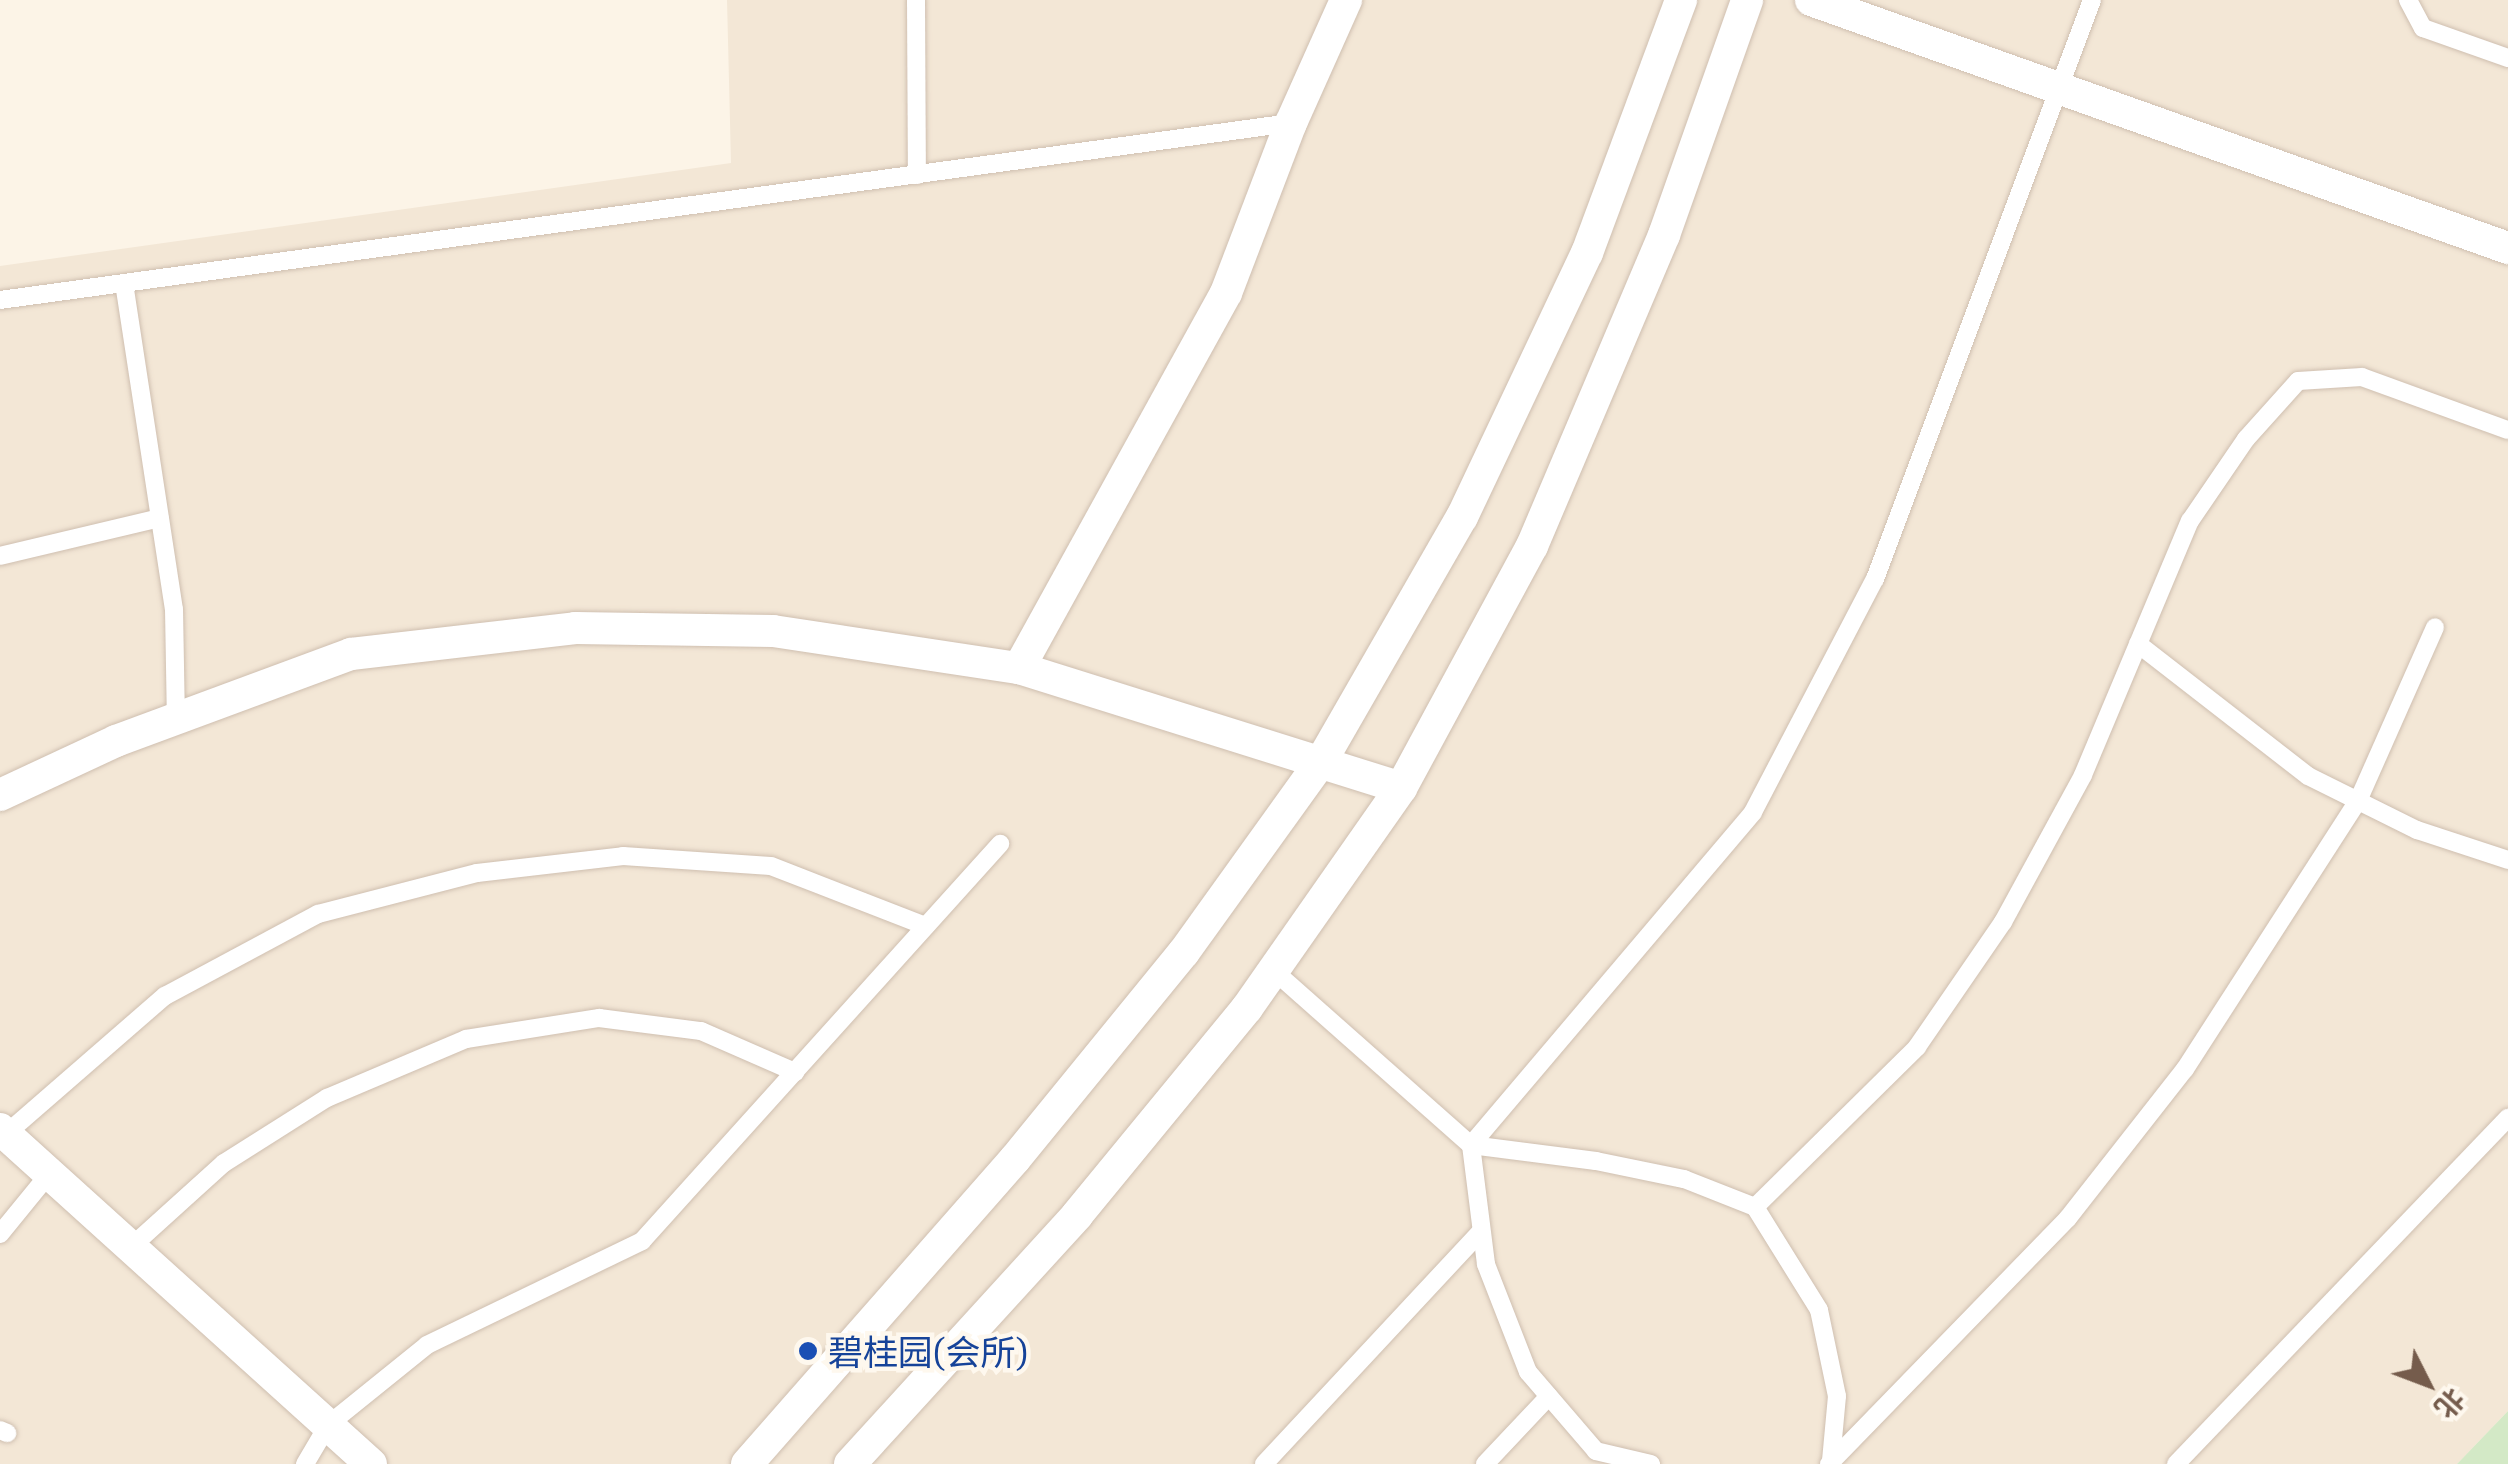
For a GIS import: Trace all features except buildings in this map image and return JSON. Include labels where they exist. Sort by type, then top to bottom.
[{"type":"street","points":[[1018,668],[1226,293],[1291,123],[1346,0]]},
{"type":"street","points":[[747,1464],[1075,1085],[1184,952],[1322,760],[1462,517],[1587,252],[1682,0]]},
{"type":"street","points":[[850,1464],[1077,1215],[1273,970],[1401,788],[1532,546],[1664,234],[1748,0]]},
{"type":"street","points":[[1810,0],[2508,248]]},
{"type":"street","points":[[0,794],[116,741],[351,654],[575,628],[773,631],[1018,668],[1322,760],[1401,788]]},
{"type":"street","points":[[3,1131],[370,1464]]},
{"type":"lane","points":[[916,0],[917,175]]},
{"type":"lane","points":[[1652,1464],[1596,1451],[1528,1372],[1486,1264],[1471,1145],[1753,812],[1875,579],[2092,0]]},
{"type":"lane","points":[[2408,0],[2423,28],[2508,58]]},
{"type":"lane","points":[[0,300],[1291,123]]},
{"type":"lane","points":[[124,283],[174,609],[176,719]]},
{"type":"lane","points":[[1754,1207],[1917,1047],[2002,922],[2083,775],[2190,521],[2246,439],[2298,381],[2362,378],[2508,430]]},
{"type":"lane","points":[[0,556],[160,518]]},
{"type":"lane","points":[[1828,1463],[2068,1218],[2185,1069],[2358,801],[2434,626]]},
{"type":"lane","points":[[2138,644],[2308,776],[2417,830],[2508,860]]},
{"type":"lane","points":[[306,1464],[328,1425],[426,1345],[642,1241],[1000,844]]},
{"type":"lane","points":[[3,1131],[165,996],[318,914],[477,872],[623,856],[771,866],[926,926]]},
{"type":"lane","points":[[1273,970],[1471,1145],[1596,1161],[1684,1179],[1754,1207],[1819,1310],[1837,1396],[1828,1463]]},
{"type":"lane","points":[[131,1247],[224,1163],[327,1098],[466,1039],[599,1018],[700,1031],[795,1072]]},
{"type":"lane","points":[[2176,1464],[2508,1118]]},
{"type":"lane","points":[[0,1234],[49,1174]]},
{"type":"lane","points":[[1264,1464],[1481,1231]]},
{"type":"lane","points":[[1485,1464],[1549,1396]]},
{"type":"shaded area","points":[[727,0],[2508,0],[2508,1411],[2457,1464],[0,1464],[0,266],[731,163]]},
{"type":"green space","points":[[2508,1411],[2508,1464],[2457,1464]]},
{"type":"place","name":"碧桂园(会所)","points":[[808,1351]]}]
